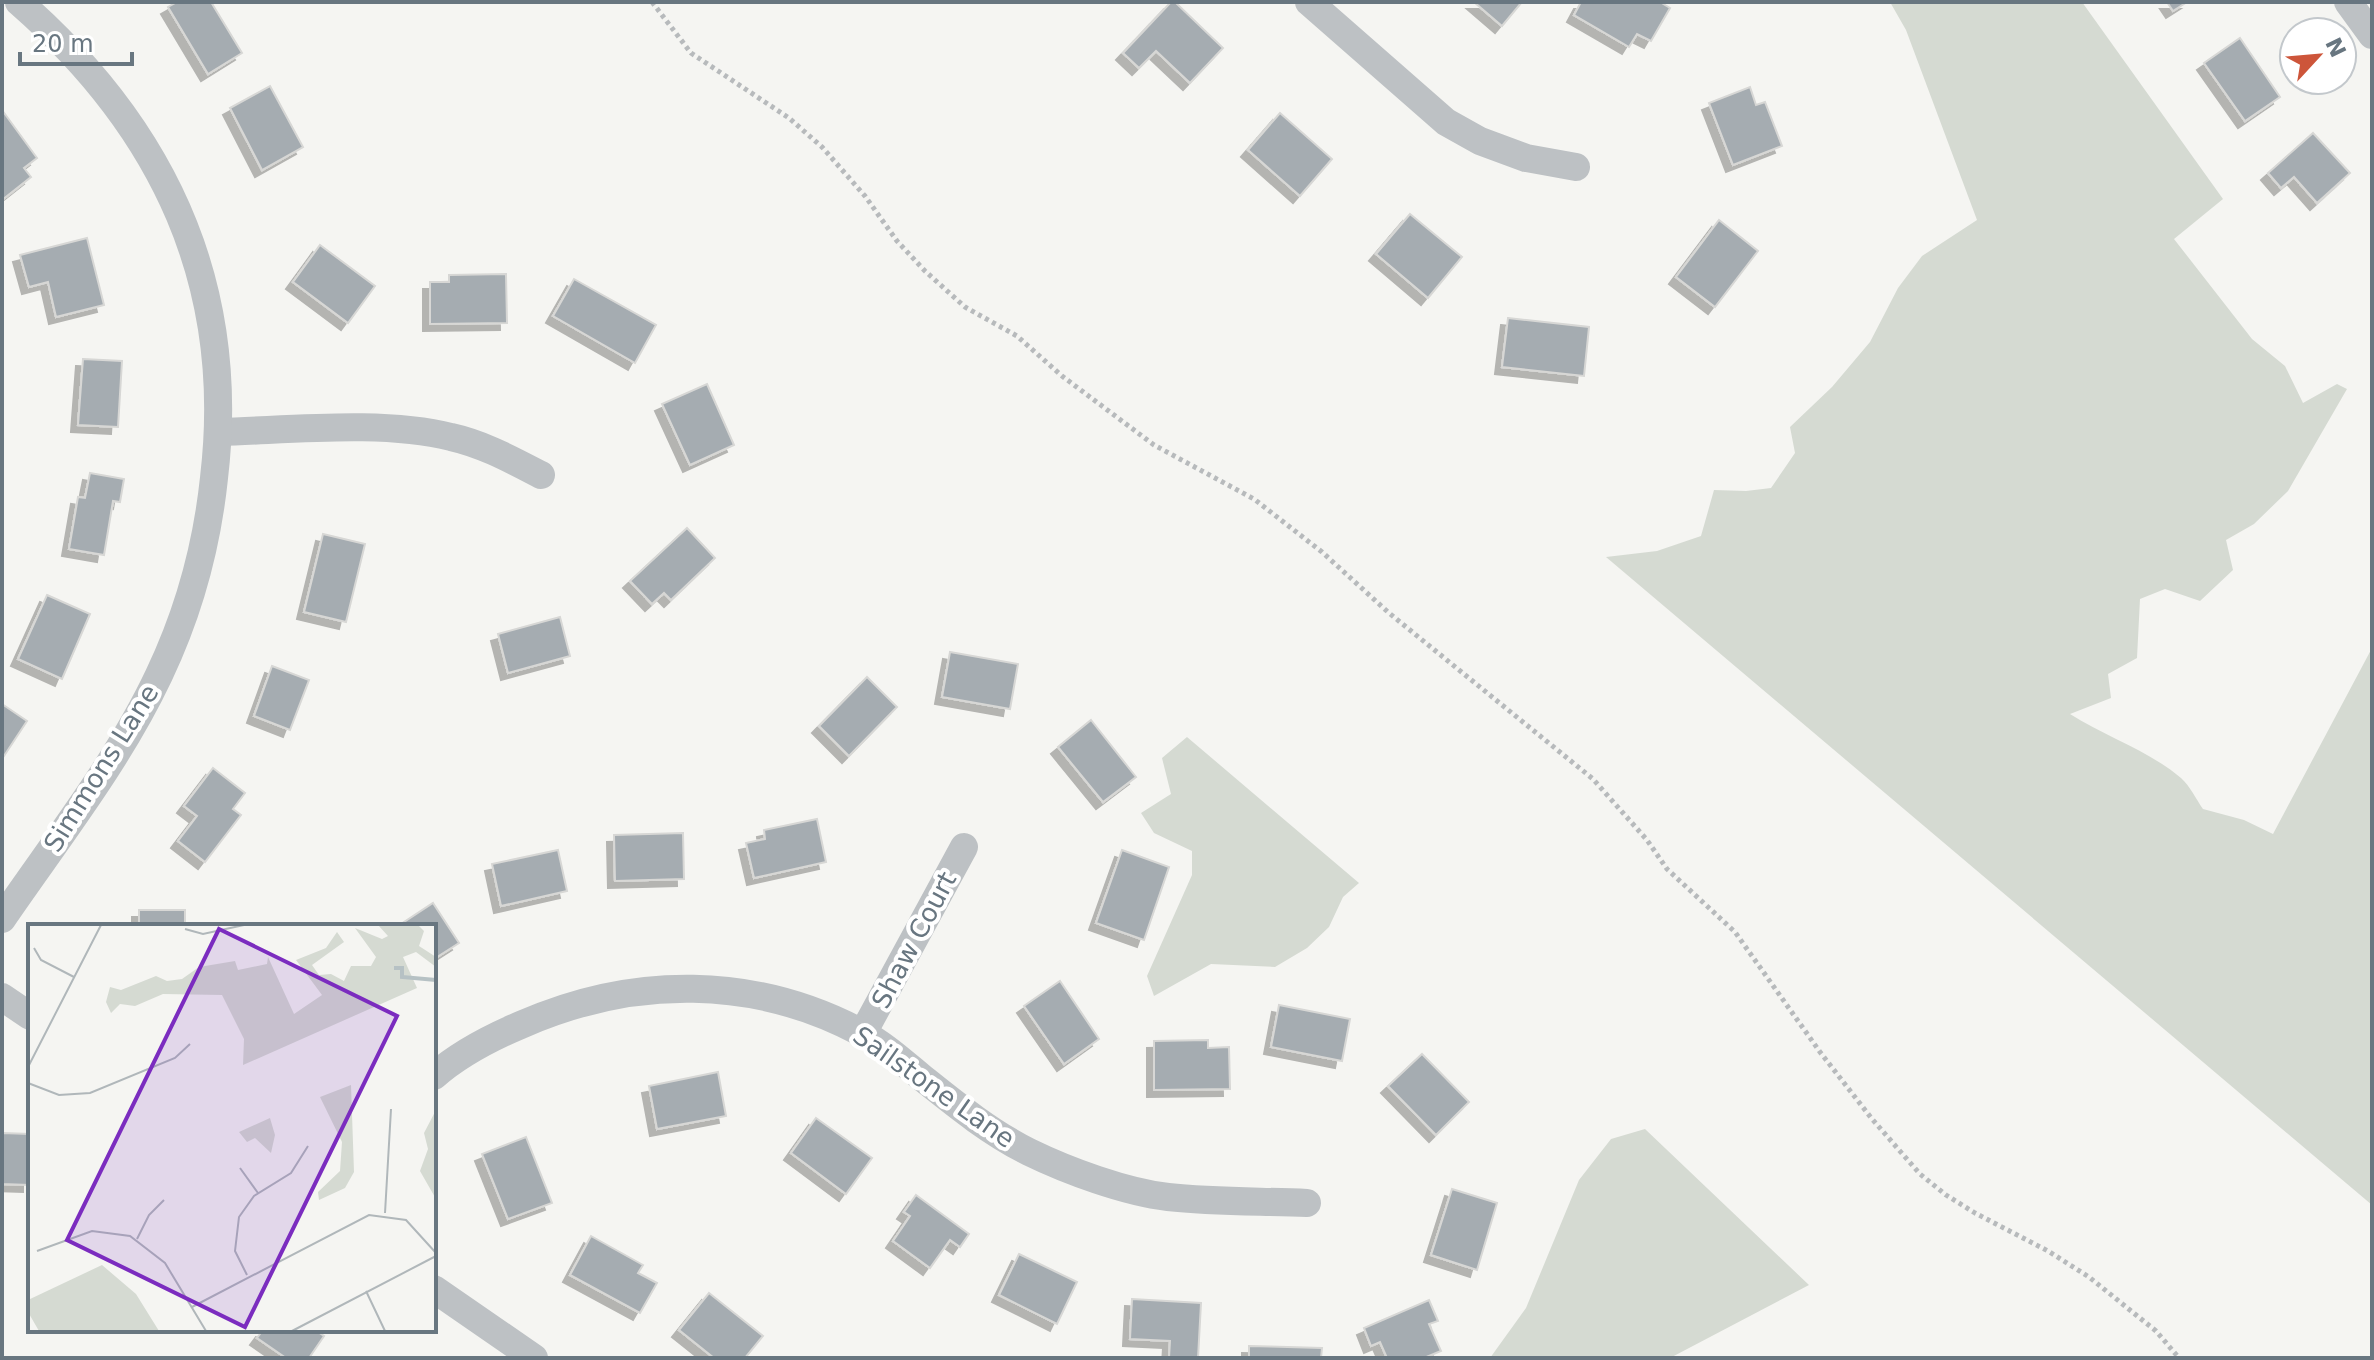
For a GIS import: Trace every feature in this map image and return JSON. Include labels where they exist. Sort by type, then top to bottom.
[{"type":"street","name":"Simmons Lane","points":[[2,919],[123,742],[160,674],[196,575],[210,515],[220,432],[219,377],[211,311],[193,247],[167,186],[133,129],[86,68],[51,30],[19,2]]},
{"type":"street","points":[[1309,2],[1446,122],[1480,141],[1526,158],[1576,167]]},
{"type":"street","points":[[2348,2],[2372,35]]},
{"type":"street","points":[[220,432],[406,428],[453,437],[495,451],[541,475]]},
{"type":"street","name":"Shaw Court","points":[[863,1033],[964,847]]},
{"type":"street","name":"Sailstone Lane","points":[[436,1075],[498,1035],[558,1008],[614,993],[659,988],[727,990],[782,1001],[863,1033],[973,1118],[1029,1152],[1089,1177],[1165,1197],[1307,1203]]},
{"type":"street","points":[[2,997],[28,1015]]},
{"type":"street","points":[[436,1290],[534,1358]]},
{"type":"path","points":[[652,2],[691,53],[789,118],[822,147],[865,196],[897,241],[965,307],[1017,336],[1062,376],[1154,445],[1254,499],[1322,552],[1389,613],[1593,779],[1647,840],[1667,869],[1735,932],[1820,1052],[1920,1174],[1975,1213],[2048,1251],[2089,1277],[2156,1331],[2179,1358]]},
{"type":"shaded area","points":[[1890,2],[2082,2],[2223,199],[2174,239],[2252,339],[2285,366],[2303,403],[2337,384],[2347,389],[2288,491],[2254,524],[2226,540],[2233,570],[2200,601],[2165,589],[2140,599],[2137,658],[2108,674],[2111,698],[2070,714],[2168,768],[2184,781],[2203,809],[2244,820],[2273,834],[2372,648],[2372,1205],[1606,557],[1657,551],[1701,536],[1714,490],[1771,488],[1795,453],[1790,427],[1832,387],[1870,342],[1898,288],[1922,256],[1977,220],[1906,30]]},
{"type":"shaded area","points":[[1187,737],[1359,883],[1343,897],[1329,927],[1307,948],[1275,967],[1211,964],[1154,996],[1147,976],[1192,875],[1192,851],[1154,833],[1141,813],[1171,794],[1162,758]]},
{"type":"shaded area","points":[[1645,1129],[1809,1285],[1670,1358],[1490,1358],[1526,1308],[1579,1180],[1611,1139]]},
{"type":"building","points":[[177,2],[211,2],[242,53],[208,74],[168,7]]},
{"type":"building","points":[[1171,2],[1175,2],[1223,48],[1190,83],[1156,51],[1139,68],[1123,53]]},
{"type":"building","points":[[1474,2],[1522,2],[1502,26]]},
{"type":"building","points":[[1581,2],[1660,2],[1670,8],[1651,41],[1637,34],[1629,47],[1574,15]]},
{"type":"building","points":[[2167,2],[2187,2],[2173,11]]},
{"type":"building","points":[[2240,38],[2280,97],[2245,121],[2204,63]]},
{"type":"building","points":[[270,86],[303,147],[262,170],[230,108]]},
{"type":"building","points":[[1750,87],[1756,105],[1765,102],[1782,146],[1733,165],[1709,103]]},
{"type":"building","points":[[2,110],[37,158],[24,168],[31,177],[2,200]]},
{"type":"building","points":[[1280,113],[1332,159],[1300,196],[1248,150]]},
{"type":"building","points":[[2313,133],[2350,173],[2317,203],[2294,177],[2281,188],[2268,173]]},
{"type":"building","points":[[1410,214],[1462,257],[1428,298],[1376,254]]},
{"type":"building","points":[[1719,220],[1758,251],[1715,307],[1676,277]]},
{"type":"building","points":[[87,238],[104,305],[56,317],[48,282],[29,287],[20,255]]},
{"type":"building","points":[[320,245],[375,286],[348,323],[293,282]]},
{"type":"building","points":[[506,274],[507,323],[430,324],[430,282],[449,282],[449,275]]},
{"type":"building","points":[[574,279],[656,325],[635,363],[553,316]]},
{"type":"building","points":[[1508,318],[1589,327],[1584,376],[1502,367]]},
{"type":"building","points":[[83,359],[122,361],[118,427],[78,425]]},
{"type":"building","points":[[707,384],[734,445],[690,465],[662,404]]},
{"type":"building","points":[[90,473],[124,479],[120,502],[113,501],[104,555],[69,549],[78,497],[85,498]]},
{"type":"building","points":[[687,528],[715,558],[671,600],[664,593],[652,604],[630,581]]},
{"type":"building","points":[[323,534],[365,544],[346,622],[304,612]]},
{"type":"building","points":[[47,595],[90,614],[62,679],[18,659]]},
{"type":"building","points":[[560,617],[570,656],[508,673],[498,634]]},
{"type":"building","points":[[950,652],[1018,664],[1010,709],[942,697]]},
{"type":"building","points":[[272,666],[309,680],[290,730],[254,716]]},
{"type":"building","points":[[867,677],[897,707],[849,756],[819,726]]},
{"type":"building","points":[[2,704],[27,721],[2,759]]},
{"type":"building","points":[[1091,720],[1136,777],[1103,802],[1058,747]]},
{"type":"building","points":[[213,768],[245,793],[233,809],[241,815],[205,862],[178,841],[197,816],[184,806]]},
{"type":"building","points":[[817,819],[826,862],[754,878],[746,843],[765,839],[764,830]]},
{"type":"building","points":[[683,833],[684,879],[615,881],[614,835]]},
{"type":"building","points":[[558,850],[567,891],[501,906],[492,864]]},
{"type":"building","points":[[1122,850],[1169,867],[1144,940],[1096,923]]},
{"type":"building","points":[[433,903],[459,943],[436,958],[436,924],[401,924]]},
{"type":"building","points":[[139,910],[185,910],[185,924],[139,924]]},
{"type":"building","points":[[1060,981],[1099,1039],[1064,1064],[1024,1006]]},
{"type":"building","points":[[1279,1005],[1350,1019],[1342,1061],[1271,1047]]},
{"type":"building","points":[[1208,1040],[1208,1048],[1229,1047],[1230,1089],[1154,1090],[1154,1041]]},
{"type":"building","points":[[1422,1054],[1469,1102],[1436,1135],[1388,1086]]},
{"type":"building","points":[[718,1072],[726,1116],[657,1129],[649,1086]]},
{"type":"building","points":[[816,1118],[872,1158],[846,1194],[791,1153]]},
{"type":"building","points":[[2,1133],[28,1134],[28,1185],[2,1184]]},
{"type":"building","points":[[526,1137],[552,1203],[508,1219],[482,1154]]},
{"type":"building","points":[[1452,1189],[1497,1203],[1477,1270],[1431,1255]]},
{"type":"building","points":[[916,1195],[969,1234],[960,1247],[950,1240],[930,1268],[893,1241],[910,1216],[904,1212]]},
{"type":"building","points":[[591,1236],[643,1265],[638,1273],[657,1283],[640,1313],[570,1275]]},
{"type":"building","points":[[1019,1254],[1077,1282],[1057,1324],[999,1295]]},
{"type":"building","points":[[709,1293],[763,1336],[745,1358],[714,1358],[679,1330]]},
{"type":"building","points":[[1132,1299],[1201,1303],[1198,1358],[1169,1358],[1170,1341],[1130,1339]]},
{"type":"building","points":[[1429,1300],[1438,1321],[1429,1324],[1441,1351],[1424,1358],[1387,1358],[1380,1342],[1371,1346],[1364,1328]]},
{"type":"building","points":[[262,1332],[318,1332],[324,1336],[309,1358],[286,1358],[257,1338]]},
{"type":"building","points":[[1249,1346],[1322,1348],[1321,1358],[1249,1358]]}]
